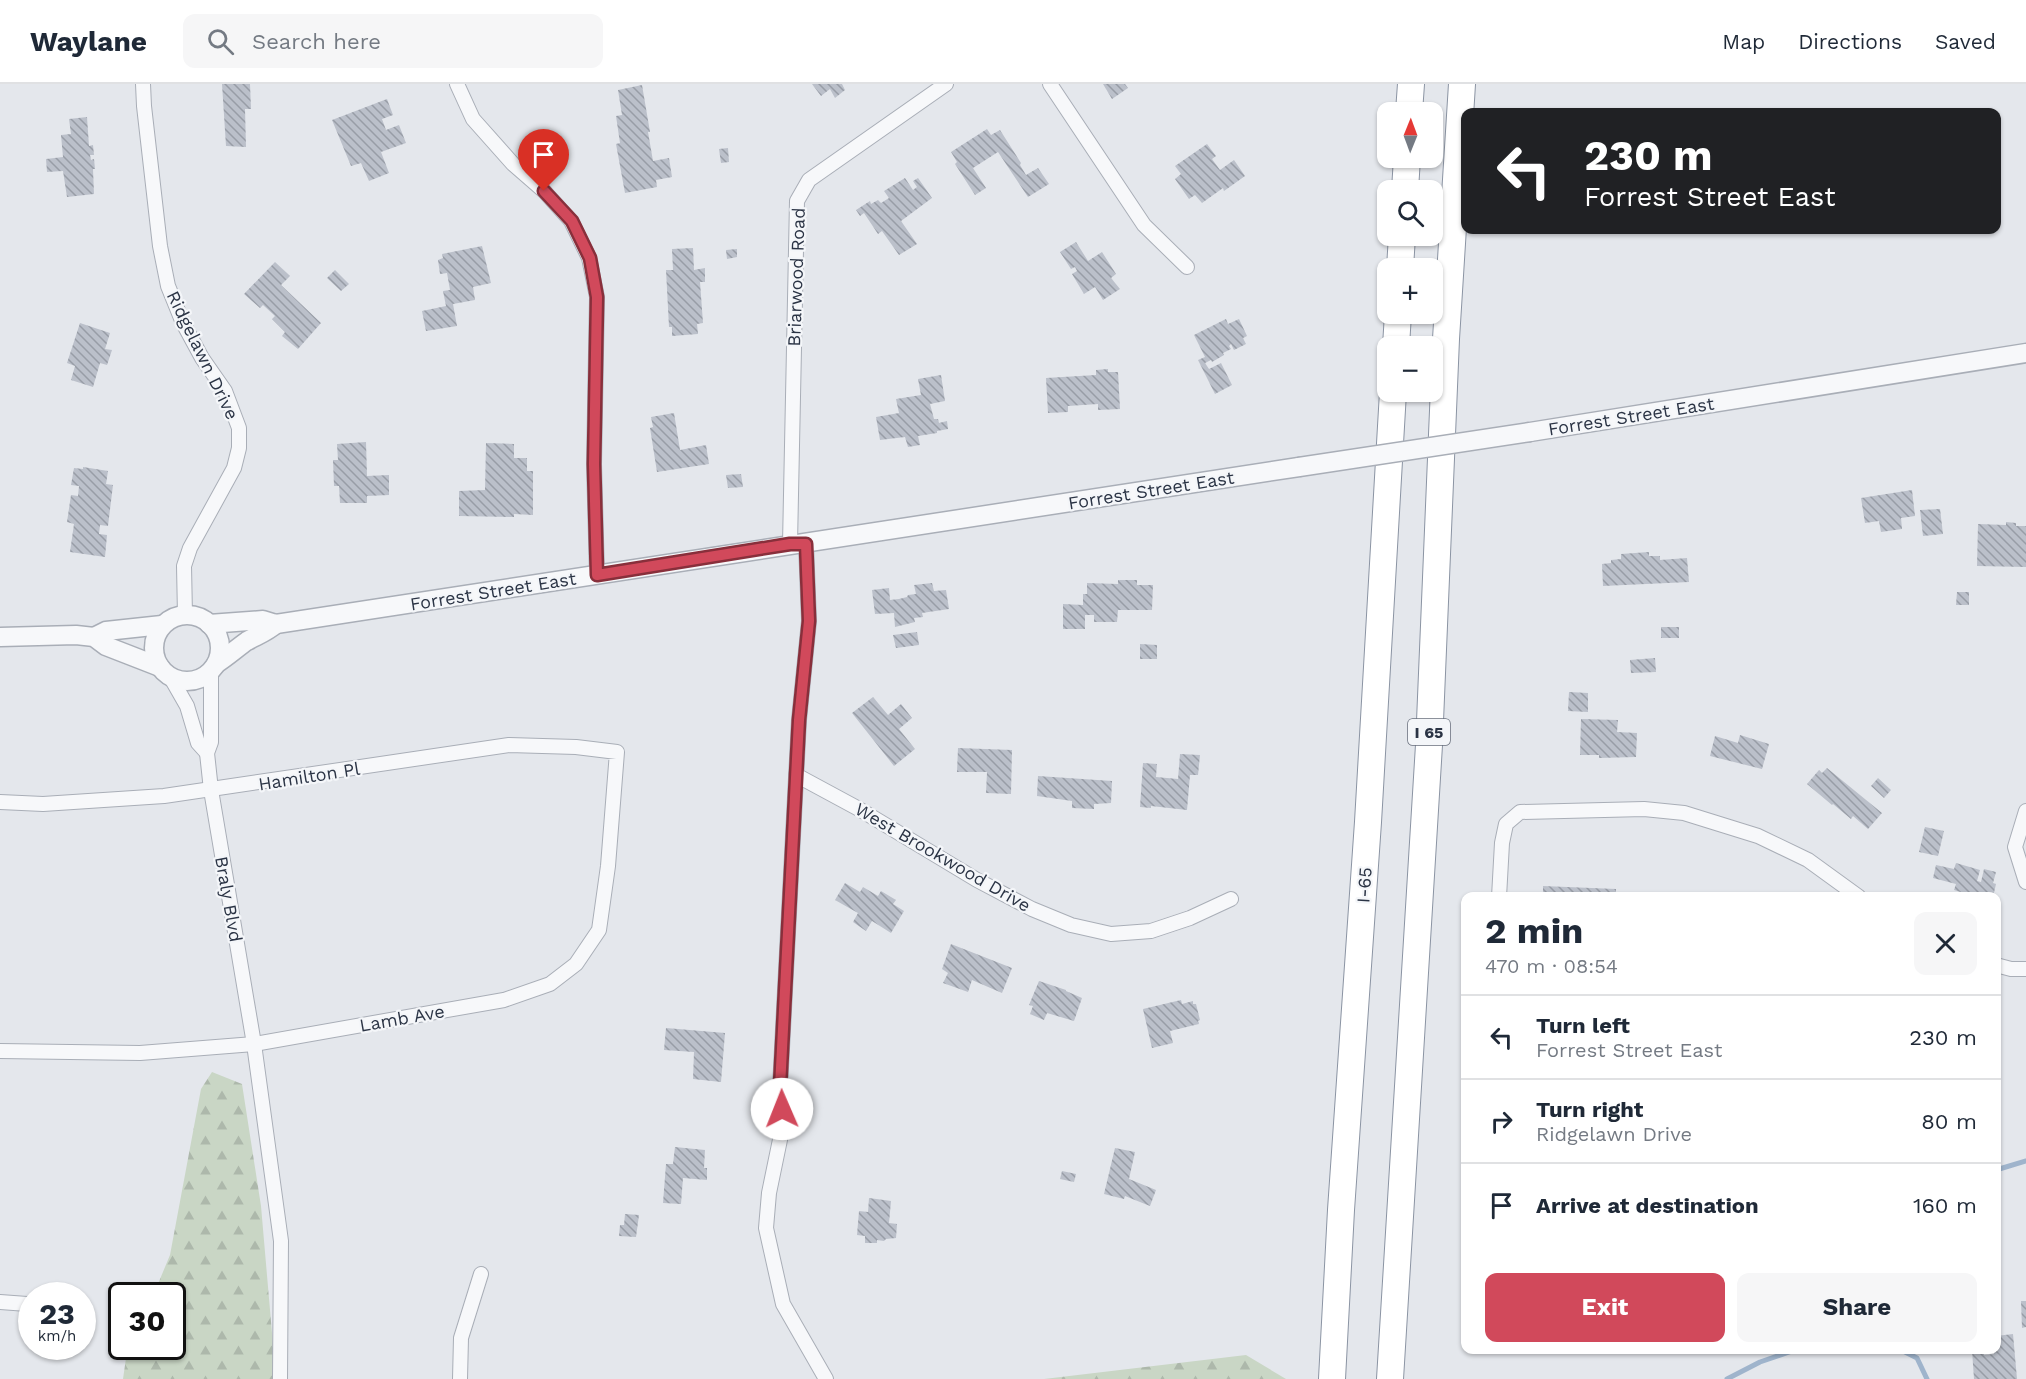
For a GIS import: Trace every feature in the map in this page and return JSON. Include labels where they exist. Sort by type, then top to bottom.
[{"type":"highway","points":[[1410,102],[1411,84]]},
{"type":"highway","name":"I 65","points":[[1390,1379],[1428,757],[1446,339],[1462,84]]},
{"type":"highway","name":"I-65","points":[[1332,1379],[1342,1198],[1370,798],[1392,402]]},
{"type":"street","name":"Ridgelawn Drive","points":[[143,84],[160,246],[168,286],[183,323],[202,358],[225,392],[239,428],[239,448],[234,468],[190,548],[184,566],[185,615]]},
{"type":"street","points":[[457,84],[472,119],[513,165],[544,191],[572,221],[590,258],[597,297],[594,464],[597,575]]},
{"type":"street","name":"Briarwood Road","points":[[826,1379],[783,1304],[766,1228],[769,1193],[782,1130],[780,1087],[796,775],[809,621],[798,544],[797,201],[809,180],[946,84]]},
{"type":"street","points":[[1050,84],[1144,225],[1187,267]]},
{"type":"street","name":"Forrest Street East","points":[[209,624],[264,620],[276,624],[1530,432],[2026,353]]},
{"type":"street","points":[[177,616],[202,618],[209,624],[219,638],[220,647],[214,667],[211,742],[207,753],[198,743],[187,706],[155,658],[153,650],[157,633],[162,626],[177,616]]},
{"type":"street","name":"Forrest Street East","points":[[214,667],[246,642],[276,624]]},
{"type":"street","points":[[94,637],[106,631],[162,626]]},
{"type":"street","points":[[0,637],[76,635],[94,637],[106,646],[188,681],[197,680],[214,667]]},
{"type":"street","name":"Hamilton Pl","points":[[0,802],[54,803],[164,796],[509,744],[576,747],[617,752]]},
{"type":"street","name":"Lamb Ave","points":[[0,1051],[140,1053],[255,1044],[504,1000],[550,984],[576,964],[599,930],[608,866],[617,752]]},
{"type":"street","name":"Braly Blvd","points":[[207,753],[211,790],[255,1044],[281,1241],[280,1379]]},
{"type":"street","name":"West Brookwood Drive","points":[[796,775],[859,809],[977,880],[1032,909],[1071,926],[1111,934],[1151,931],[1190,918],[1231,899]]},
{"type":"street","points":[[1499,892],[1502,843],[1506,824],[1520,812],[1644,809],[1684,813],[1758,836],[1808,860],[1852,892]]},
{"type":"street","points":[[2026,811],[2015,847],[2026,882]]},
{"type":"street","points":[[2001,966],[2026,969]]},
{"type":"street","points":[[460,1379],[460,1338],[481,1274]]},
{"type":"street","points":[[0,1302],[18,1303]]},
{"type":"green space","points":[[212,1072],[242,1084],[261,1206],[274,1356],[273,1379],[123,1379],[126,1360],[186,1360],[186,1282],[159,1282],[170,1255],[201,1089]]},
{"type":"green space","points":[[1246,1355],[1286,1379],[1044,1379]]},
{"type":"building","points":[[222,84],[250,84],[251,109],[245,109],[246,147],[226,146]]},
{"type":"building","points":[[812,84],[842,84],[845,90],[835,98],[830,89],[821,96]]},
{"type":"building","points":[[1103,84],[1125,84],[1128,88],[1112,99]]},
{"type":"building","points":[[642,85],[653,161],[669,158],[672,177],[656,180],[657,187],[625,193],[616,144],[620,143],[616,116],[622,115],[618,90]]},
{"type":"building","points":[[387,99],[393,115],[382,119],[386,130],[399,125],[406,143],[381,152],[389,173],[369,181],[361,163],[351,166],[332,120]]},
{"type":"building","points":[[87,117],[89,146],[93,145],[94,155],[90,155],[91,160],[94,159],[94,194],[67,197],[63,171],[47,172],[46,159],[63,157],[61,135],[71,134],[69,119]]},
{"type":"building","points":[[987,129],[991,135],[1000,130],[1026,175],[1038,168],[1049,184],[1028,197],[998,152],[973,168],[986,188],[975,195],[955,164],[957,162],[951,152]]},
{"type":"building","points":[[1207,144],[1216,156],[1212,159],[1220,170],[1234,160],[1245,176],[1202,203],[1195,195],[1189,199],[1175,179],[1181,174],[1175,166]]},
{"type":"building","points":[[728,148],[729,162],[721,163],[719,149]]},
{"type":"building","points":[[905,178],[913,190],[917,187],[913,181],[918,178],[932,198],[901,221],[917,244],[899,255],[882,231],[878,234],[864,213],[860,216],[856,210],[870,201],[871,204],[878,200],[881,203],[889,198],[884,191]]},
{"type":"building","points":[[1076,242],[1088,261],[1102,252],[1116,274],[1111,278],[1120,289],[1103,300],[1095,287],[1084,294],[1072,274],[1077,271],[1075,267],[1071,269],[1060,252]]},
{"type":"building","points":[[482,246],[491,283],[473,287],[475,300],[453,304],[457,326],[426,331],[422,311],[446,306],[443,291],[450,290],[447,273],[440,274],[438,260],[443,258],[442,254]]},
{"type":"building","points":[[693,248],[694,270],[705,268],[705,282],[700,282],[703,323],[697,324],[698,334],[672,336],[672,327],[669,327],[666,270],[673,270],[672,249]]},
{"type":"building","points":[[737,249],[737,257],[727,259],[726,250]]},
{"type":"building","points":[[275,262],[290,276],[281,285],[321,323],[298,349],[282,336],[285,332],[272,319],[275,316],[263,305],[260,308],[244,294]]},
{"type":"building","points":[[335,270],[349,284],[341,291],[327,278]]},
{"type":"building","points":[[1226,319],[1228,324],[1239,319],[1247,336],[1243,338],[1246,344],[1234,350],[1231,344],[1229,346],[1231,349],[1223,353],[1224,355],[1205,363],[1209,369],[1221,363],[1232,385],[1215,394],[1198,360],[1205,357],[1194,335]]},
{"type":"building","points":[[80,323],[110,333],[105,349],[112,350],[107,365],[100,363],[93,387],[71,380],[75,366],[67,363]]},
{"type":"building","points":[[1108,369],[1108,372],[1118,372],[1120,409],[1098,410],[1098,404],[1068,406],[1068,412],[1048,413],[1046,378],[1096,375],[1096,370]]},
{"type":"building","points":[[941,375],[945,401],[930,404],[934,419],[938,419],[939,423],[947,421],[948,429],[918,436],[920,445],[908,447],[905,437],[880,440],[876,417],[899,413],[896,399],[921,395],[918,379]]},
{"type":"building","points":[[674,413],[680,450],[706,445],[709,464],[657,472],[650,428],[653,427],[651,417]]},
{"type":"building","points":[[366,442],[367,476],[389,475],[389,495],[367,496],[367,503],[340,503],[339,486],[334,486],[333,460],[338,460],[337,444]]},
{"type":"building","points":[[486,443],[514,444],[514,458],[527,458],[527,471],[533,471],[533,515],[459,516],[459,491],[485,490]]},
{"type":"building","points":[[83,467],[108,471],[106,484],[113,485],[108,526],[100,525],[99,534],[107,535],[105,557],[70,552],[74,524],[67,522],[71,495],[78,496],[79,486],[71,485],[74,468],[83,469]]},
{"type":"building","points":[[741,474],[743,487],[728,488],[726,475]]},
{"type":"building","points":[[1912,490],[1915,516],[1901,518],[1902,529],[1881,532],[1879,521],[1865,523],[1861,498]]},
{"type":"building","points":[[1940,509],[1943,534],[1923,536],[1920,510]]},
{"type":"building","points":[[2006,522],[2016,523],[2016,526],[2026,526],[2026,567],[1977,566],[1978,524],[2006,525]]},
{"type":"building","points":[[1649,552],[1649,556],[1660,556],[1660,560],[1687,558],[1689,582],[1603,586],[1602,564],[1621,559],[1621,554]]},
{"type":"building","points":[[1118,580],[1137,580],[1137,585],[1153,585],[1152,610],[1118,610],[1117,622],[1094,622],[1094,615],[1085,615],[1085,629],[1063,629],[1063,604],[1083,605],[1083,594],[1087,594],[1087,583],[1118,584]]},
{"type":"building","points":[[932,583],[934,591],[946,590],[949,609],[922,613],[923,617],[914,618],[915,622],[895,627],[894,613],[875,614],[872,590],[889,588],[890,600],[899,599],[916,594],[914,585]]},
{"type":"building","points":[[1957,592],[1969,592],[1969,605],[1956,605]]},
{"type":"building","points":[[1661,627],[1679,627],[1679,638],[1661,638]]},
{"type":"building","points":[[917,632],[919,645],[896,648],[893,635]]},
{"type":"building","points":[[1140,644],[1157,645],[1157,659],[1140,659]]},
{"type":"building","points":[[1655,658],[1656,672],[1631,673],[1630,660]]},
{"type":"building","points":[[1569,692],[1588,693],[1588,712],[1568,711]]},
{"type":"building","points":[[873,697],[888,715],[901,704],[912,718],[899,729],[915,749],[894,766],[852,713]]},
{"type":"building","points":[[1581,719],[1618,720],[1617,732],[1637,733],[1636,757],[1599,758],[1599,755],[1580,755]]},
{"type":"building","points":[[1740,735],[1769,744],[1762,769],[1710,756],[1715,736],[1738,743]]},
{"type":"building","points":[[958,748],[1012,750],[1011,794],[986,793],[987,772],[957,772]]},
{"type":"building","points":[[1180,754],[1200,755],[1198,775],[1190,775],[1187,810],[1140,807],[1143,763],[1157,764],[1156,777],[1178,779]]},
{"type":"building","points":[[1827,768],[1882,813],[1868,829],[1853,816],[1851,819],[1832,805],[1807,784],[1819,770],[1822,773]]},
{"type":"building","points":[[1038,776],[1112,781],[1111,803],[1094,804],[1094,809],[1072,808],[1072,801],[1037,796]]},
{"type":"building","points":[[1878,778],[1891,790],[1884,798],[1871,786]]},
{"type":"building","points":[[1925,827],[1944,831],[1938,856],[1919,852]]},
{"type":"building","points":[[1956,863],[1980,870],[1977,881],[1981,882],[1984,869],[1996,872],[1993,883],[1996,884],[1994,892],[1960,892],[1954,890],[1956,884],[1933,878],[1936,865],[1954,869]]},
{"type":"building","points":[[845,883],[860,892],[863,887],[878,896],[881,891],[896,900],[893,904],[904,911],[891,933],[872,921],[866,931],[853,922],[858,913],[835,900]]},
{"type":"building","points":[[1543,886],[1616,889],[1616,892],[1543,892]]},
{"type":"building","points":[[951,944],[1012,968],[1002,993],[972,980],[968,992],[943,983],[948,973],[942,969]]},
{"type":"building","points":[[1039,981],[1082,998],[1074,1021],[1047,1013],[1044,1020],[1030,1014],[1033,1006],[1029,1005]]},
{"type":"building","points":[[1181,1000],[1182,1004],[1193,1001],[1193,1004],[1196,1004],[1199,1024],[1170,1031],[1173,1043],[1152,1048],[1143,1009]]},
{"type":"building","points":[[666,1028],[725,1033],[721,1082],[693,1079],[694,1052],[664,1050]]},
{"type":"building","points":[[675,1147],[705,1150],[704,1168],[707,1168],[707,1180],[683,1178],[681,1204],[663,1203],[666,1164],[673,1164]]},
{"type":"building","points":[[1115,1148],[1135,1152],[1129,1179],[1156,1190],[1150,1206],[1125,1196],[1124,1199],[1104,1194]]},
{"type":"building","points":[[1062,1171],[1076,1174],[1074,1182],[1060,1179]]},
{"type":"building","points":[[869,1198],[891,1201],[889,1223],[897,1224],[896,1238],[877,1240],[877,1243],[865,1243],[865,1236],[857,1235],[859,1211],[868,1212]]},
{"type":"building","points":[[625,1214],[639,1215],[636,1237],[619,1236],[620,1225],[624,1225]]},
{"type":"building","points":[[2021,1301],[2026,1301],[2026,1327],[2022,1328]]},
{"type":"building","points":[[2013,1334],[2017,1379],[1974,1379],[1972,1354],[2001,1354],[2001,1335]]},
{"type":"waterway","points":[[2001,1168],[2026,1161]]},
{"type":"waterway","points":[[1727,1379],[1760,1362],[1783,1354]]},
{"type":"waterway","points":[[1909,1354],[1917,1358],[1927,1379]]},
{"type":"route","points":[[544,191],[572,221],[590,258],[597,297],[594,464],[597,575],[790,544],[806,544],[809,621],[799,720],[780,1087],[782,1109]]}]
